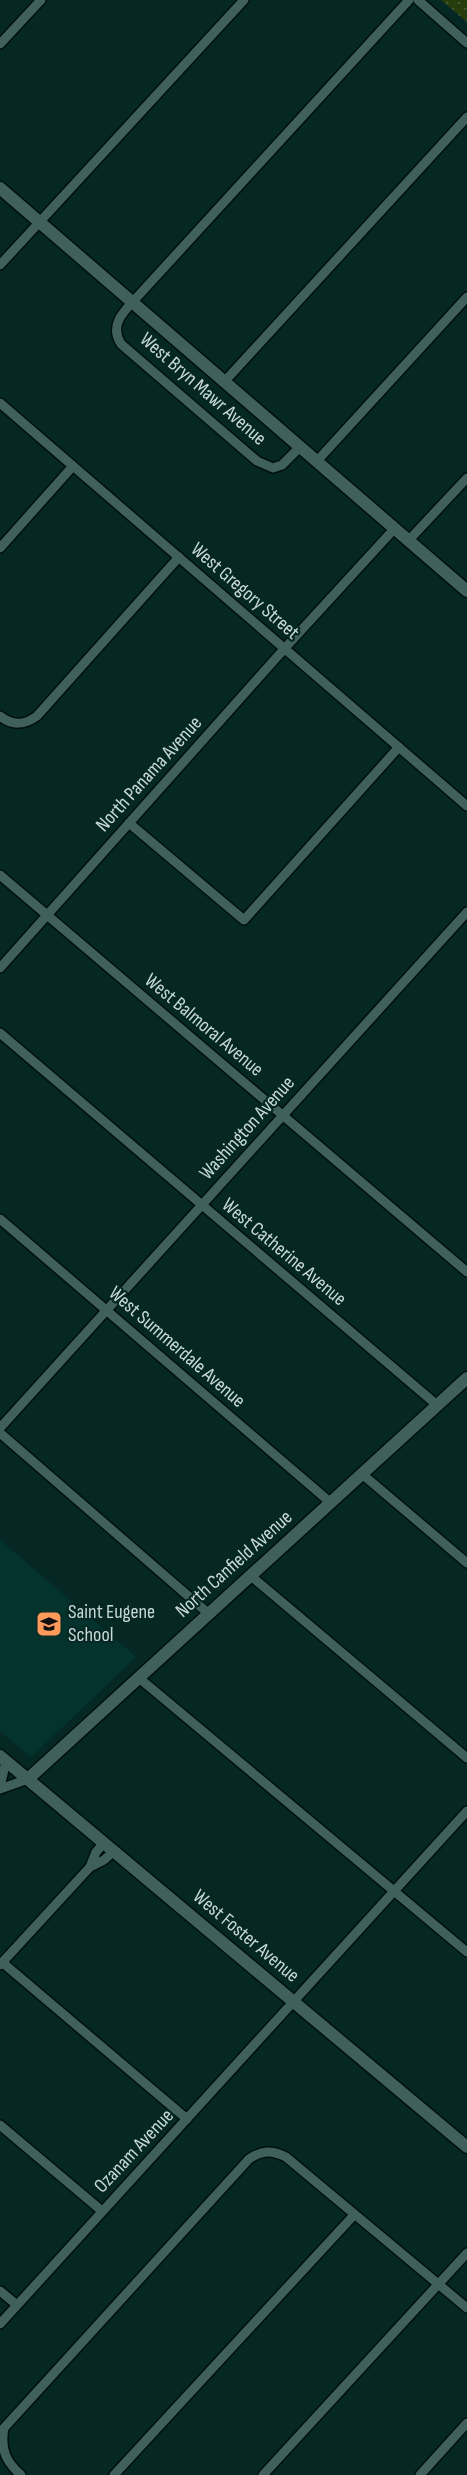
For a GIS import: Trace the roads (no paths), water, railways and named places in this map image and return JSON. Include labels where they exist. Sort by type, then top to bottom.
[{"type":"street","points":[[0,44],[40,0]]},
{"type":"street","points":[[0,265],[244,0]]},
{"type":"street","points":[[133,302],[409,0]]},
{"type":"street","points":[[418,0],[467,43]]},
{"type":"street","points":[[225,381],[467,117]]},
{"type":"street","name":"West Bryn Mawr Avenue","points":[[0,188],[467,591]]},
{"type":"street","points":[[317,461],[467,297]]},
{"type":"street","name":"West Bryn Mawr Avenue","points":[[133,302],[120,317],[115,330],[121,344],[266,466],[273,468],[282,465],[300,447]]},
{"type":"street","name":"West Gregory Street","points":[[0,403],[467,806]]},
{"type":"street","points":[[0,548],[73,466]]},
{"type":"street","points":[[409,540],[467,478]]},
{"type":"street","name":"North Panama Avenue","points":[[0,968],[395,528]]},
{"type":"street","points":[[0,716],[13,723],[21,724],[30,722],[38,716],[179,557]]},
{"type":"street","points":[[129,823],[244,920],[399,747]]},
{"type":"street","name":"West Balmoral Avenue","points":[[0,875],[467,1272]]},
{"type":"street","name":"Washington Avenue","points":[[0,1428],[467,912]]},
{"type":"street","name":"West Catherine Avenue","points":[[0,1033],[437,1405]]},
{"type":"street","name":"West Summerdale Avenue","points":[[0,1219],[331,1503]]},
{"type":"street","name":"North Canfield Avenue","points":[[28,1779],[467,1378]]},
{"type":"street","points":[[0,1433],[209,1614]]},
{"type":"street","points":[[362,1474],[467,1563]]},
{"type":"street","points":[[251,1576],[467,1758]]},
{"type":"street","points":[[139,1678],[467,1952]]},
{"type":"street","points":[[3,1759],[0,1788],[28,1779]]},
{"type":"street","name":"West Foster Avenue","points":[[3,1759],[467,2147]]},
{"type":"street","name":"Ozanam Avenue","points":[[0,2324],[467,1811]]},
{"type":"street","points":[[109,1847],[96,1852],[90,1867],[1,1964],[187,2119]]},
{"type":"street","points":[[0,2125],[102,2211]]},
{"type":"street","points":[[21,2475],[3,2456],[1,2443],[4,2428],[249,2158],[265,2151],[275,2151],[286,2157],[467,2308]]},
{"type":"street","points":[[114,2475],[354,2215]]},
{"type":"street","points":[[263,2475],[467,2253]]},
{"type":"street","points":[[0,2291],[16,2305]]},
{"type":"street","points":[[420,2475],[467,2423]]},
{"type":"place","name":"Saint Eugene School","points":[[49,1624]]}]
